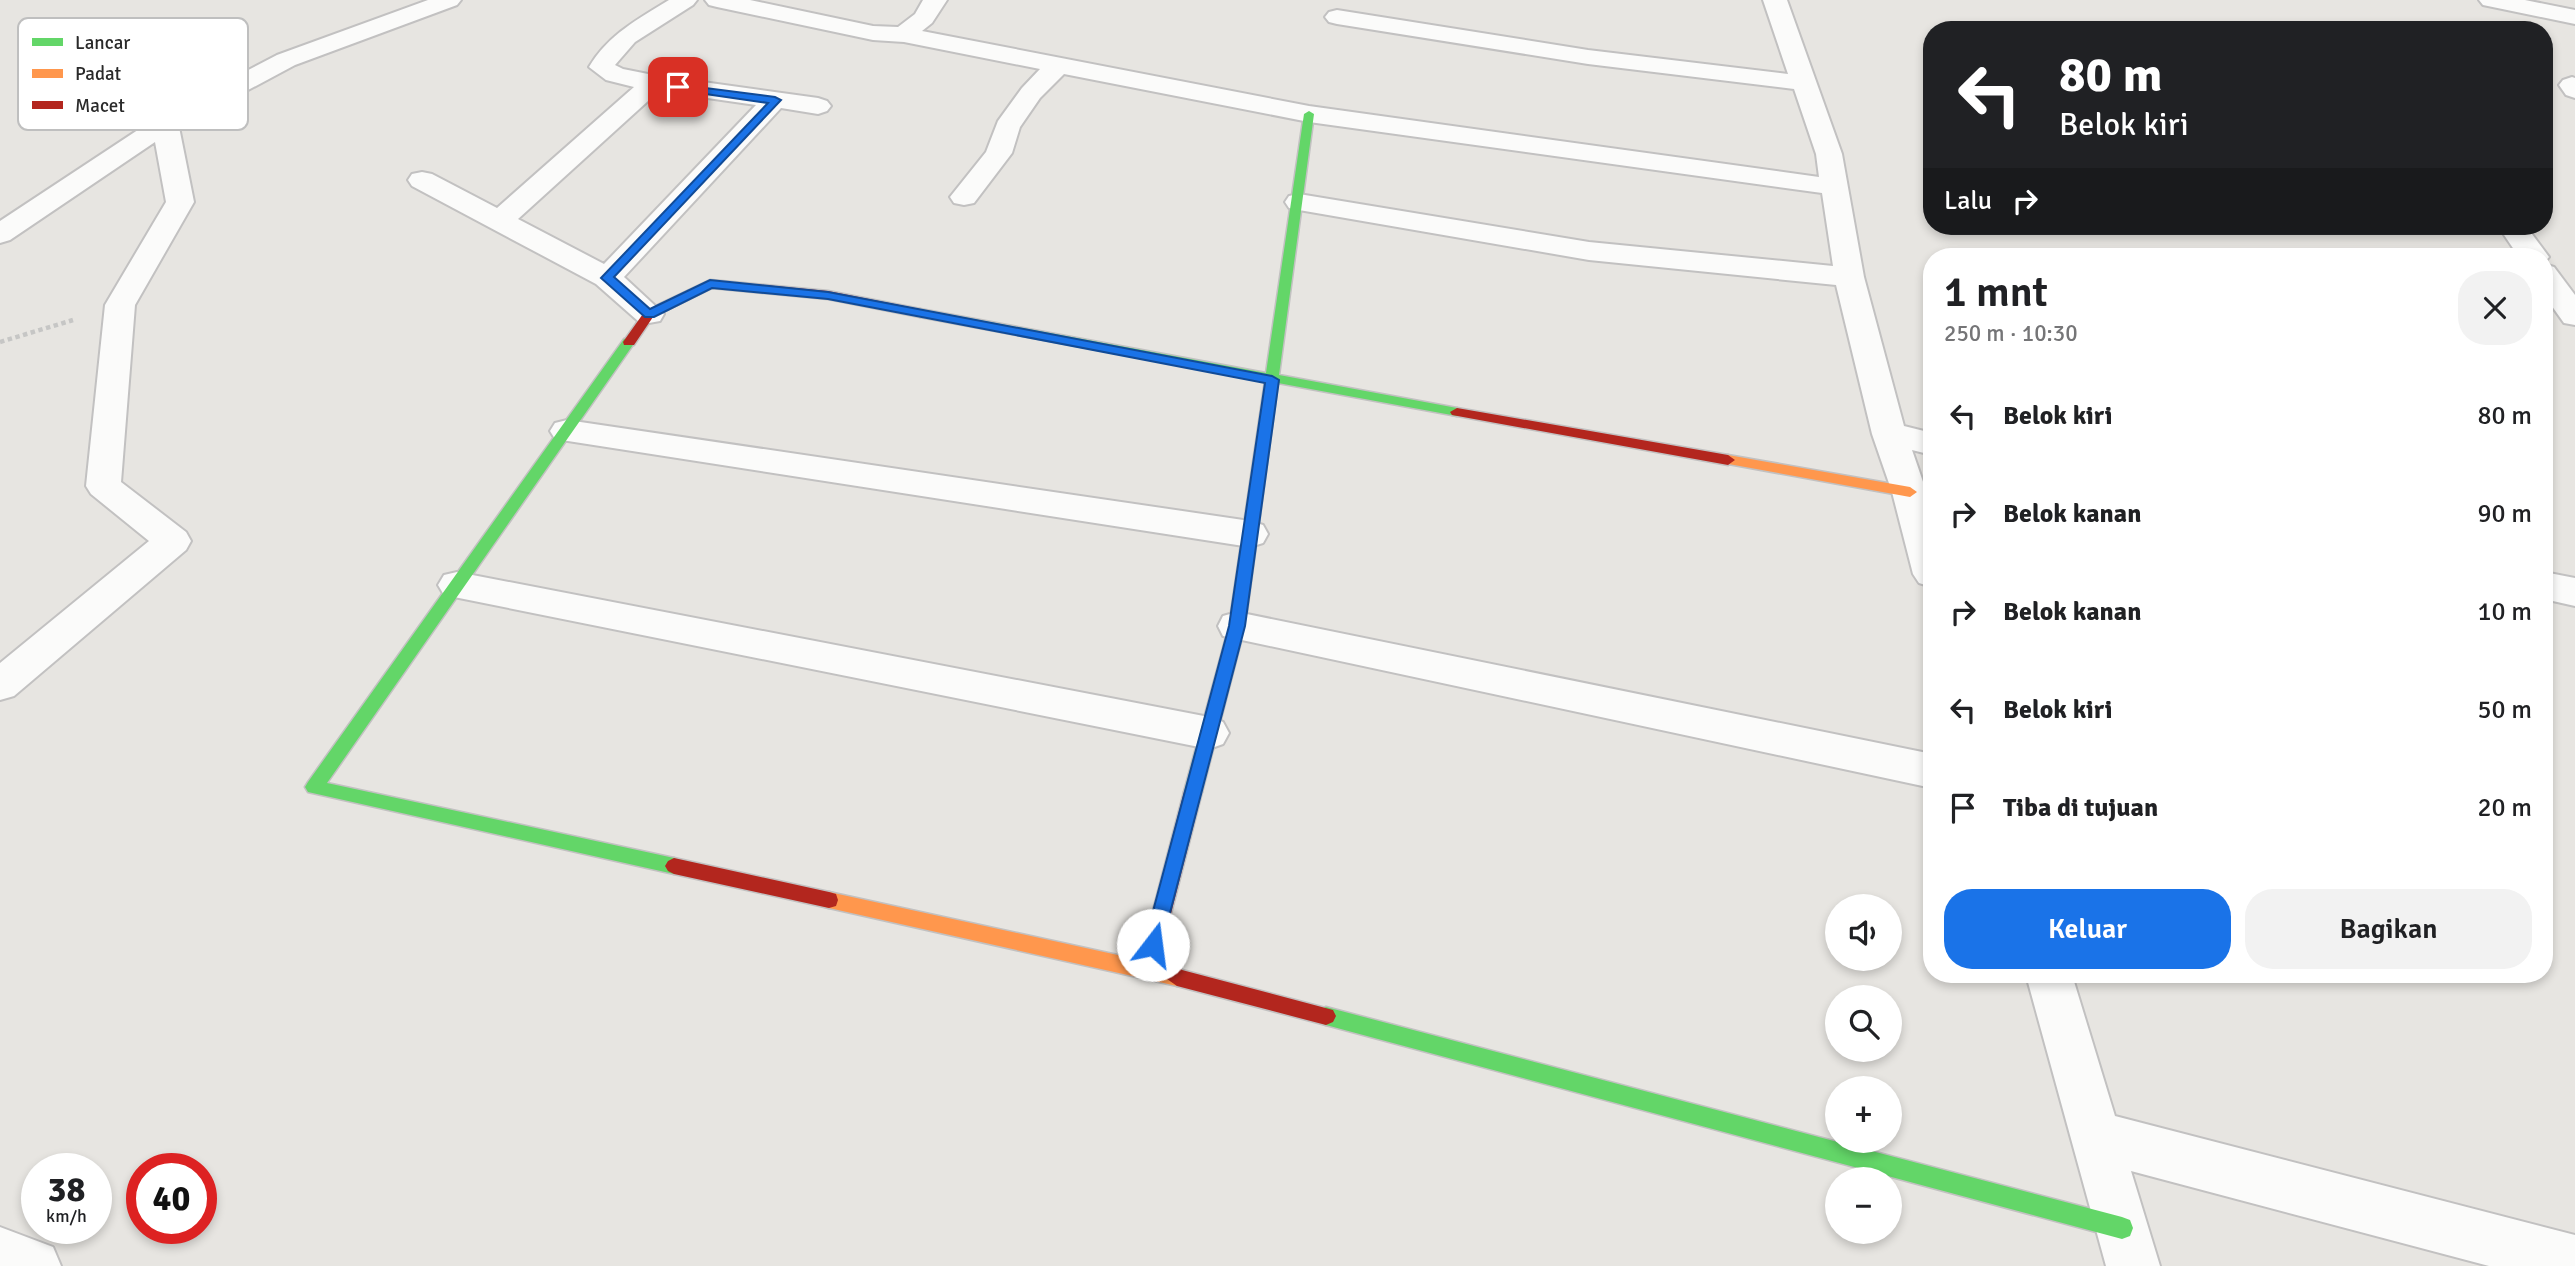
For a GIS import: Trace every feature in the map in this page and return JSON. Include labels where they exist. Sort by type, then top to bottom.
[{"type":"street","points":[[248,80],[286,60],[449,0]]},
{"type":"street","points":[[685,0],[625,40],[606,57],[601,67],[615,75],[653,83],[818,106]]},
{"type":"street","points":[[717,0],[873,33],[904,35],[1309,114],[1835,187]]},
{"type":"street","points":[[904,35],[924,18],[935,0]]},
{"type":"street","points":[[1775,0],[1829,154],[1849,277],[1889,435],[1910,492],[1923,540]]},
{"type":"street","points":[[2490,0],[2575,17]]},
{"type":"street","points":[[376,4],[407,16]]},
{"type":"street","points":[[1337,17],[1588,57],[1804,83]]},
{"type":"street","points":[[964,197],[1002,148],[1007,127],[1031,93],[1058,65]]},
{"type":"street","points":[[499,221],[653,83]]},
{"type":"street","points":[[607,278],[775,100]]},
{"type":"street","points":[[1177,977],[1164,966],[1153,945],[1237,626],[1309,114]]},
{"type":"street","points":[[0,234],[156,130]]},
{"type":"street","points":[[0,685],[173,541],[103,486],[120,305],[180,202],[166,130]]},
{"type":"street","points":[[422,180],[607,278],[649,314]]},
{"type":"street","points":[[1298,202],[1578,250],[1849,277]]},
{"type":"street","points":[[1910,492],[1272,380],[828,295],[710,284],[649,314],[314,787],[1177,977],[2128,1247]]},
{"type":"street","points":[[2553,285],[2575,316]]},
{"type":"street","points":[[567,431],[1250,534]]},
{"type":"street","points":[[1889,435],[1923,442]]},
{"type":"street","points":[[457,585],[1209,733]]},
{"type":"street","points":[[2553,587],[2575,592]]},
{"type":"street","points":[[1237,626],[1923,769]]},
{"type":"street","points":[[2051,983],[2128,1247]]},
{"type":"street","points":[[2095,1136],[2575,1262]]},
{"type":"street","points":[[0,1254],[34,1266]]},
{"type":"path","points":[[0,342],[120,305]]},
{"type":"traffic: fast","points":[[1193,792],[1237,626],[1309,114]]},
{"type":"traffic: fast","points":[[920,313],[1457,412]]},
{"type":"traffic: fast","points":[[629,342],[314,787],[674,866]]},
{"type":"traffic: fast","points":[[1326,1016],[2122,1228]]},
{"type":"traffic: slow","points":[[1728,460],[1910,492]]},
{"type":"traffic: slow","points":[[829,900],[1177,977]]},
{"type":"traffic: jam","points":[[629,342],[649,314],[710,284],[828,295],[920,313]]},
{"type":"traffic: jam","points":[[1457,412],[1728,460]]},
{"type":"traffic: jam","points":[[1193,792],[1153,945],[1164,966],[1177,977],[1326,1016]]},
{"type":"traffic: jam","points":[[674,866],[829,900]]},
{"type":"route","points":[[678,87],[775,100],[607,278],[649,314],[710,284],[828,295],[1272,380],[1237,626],[1153,945]]}]
